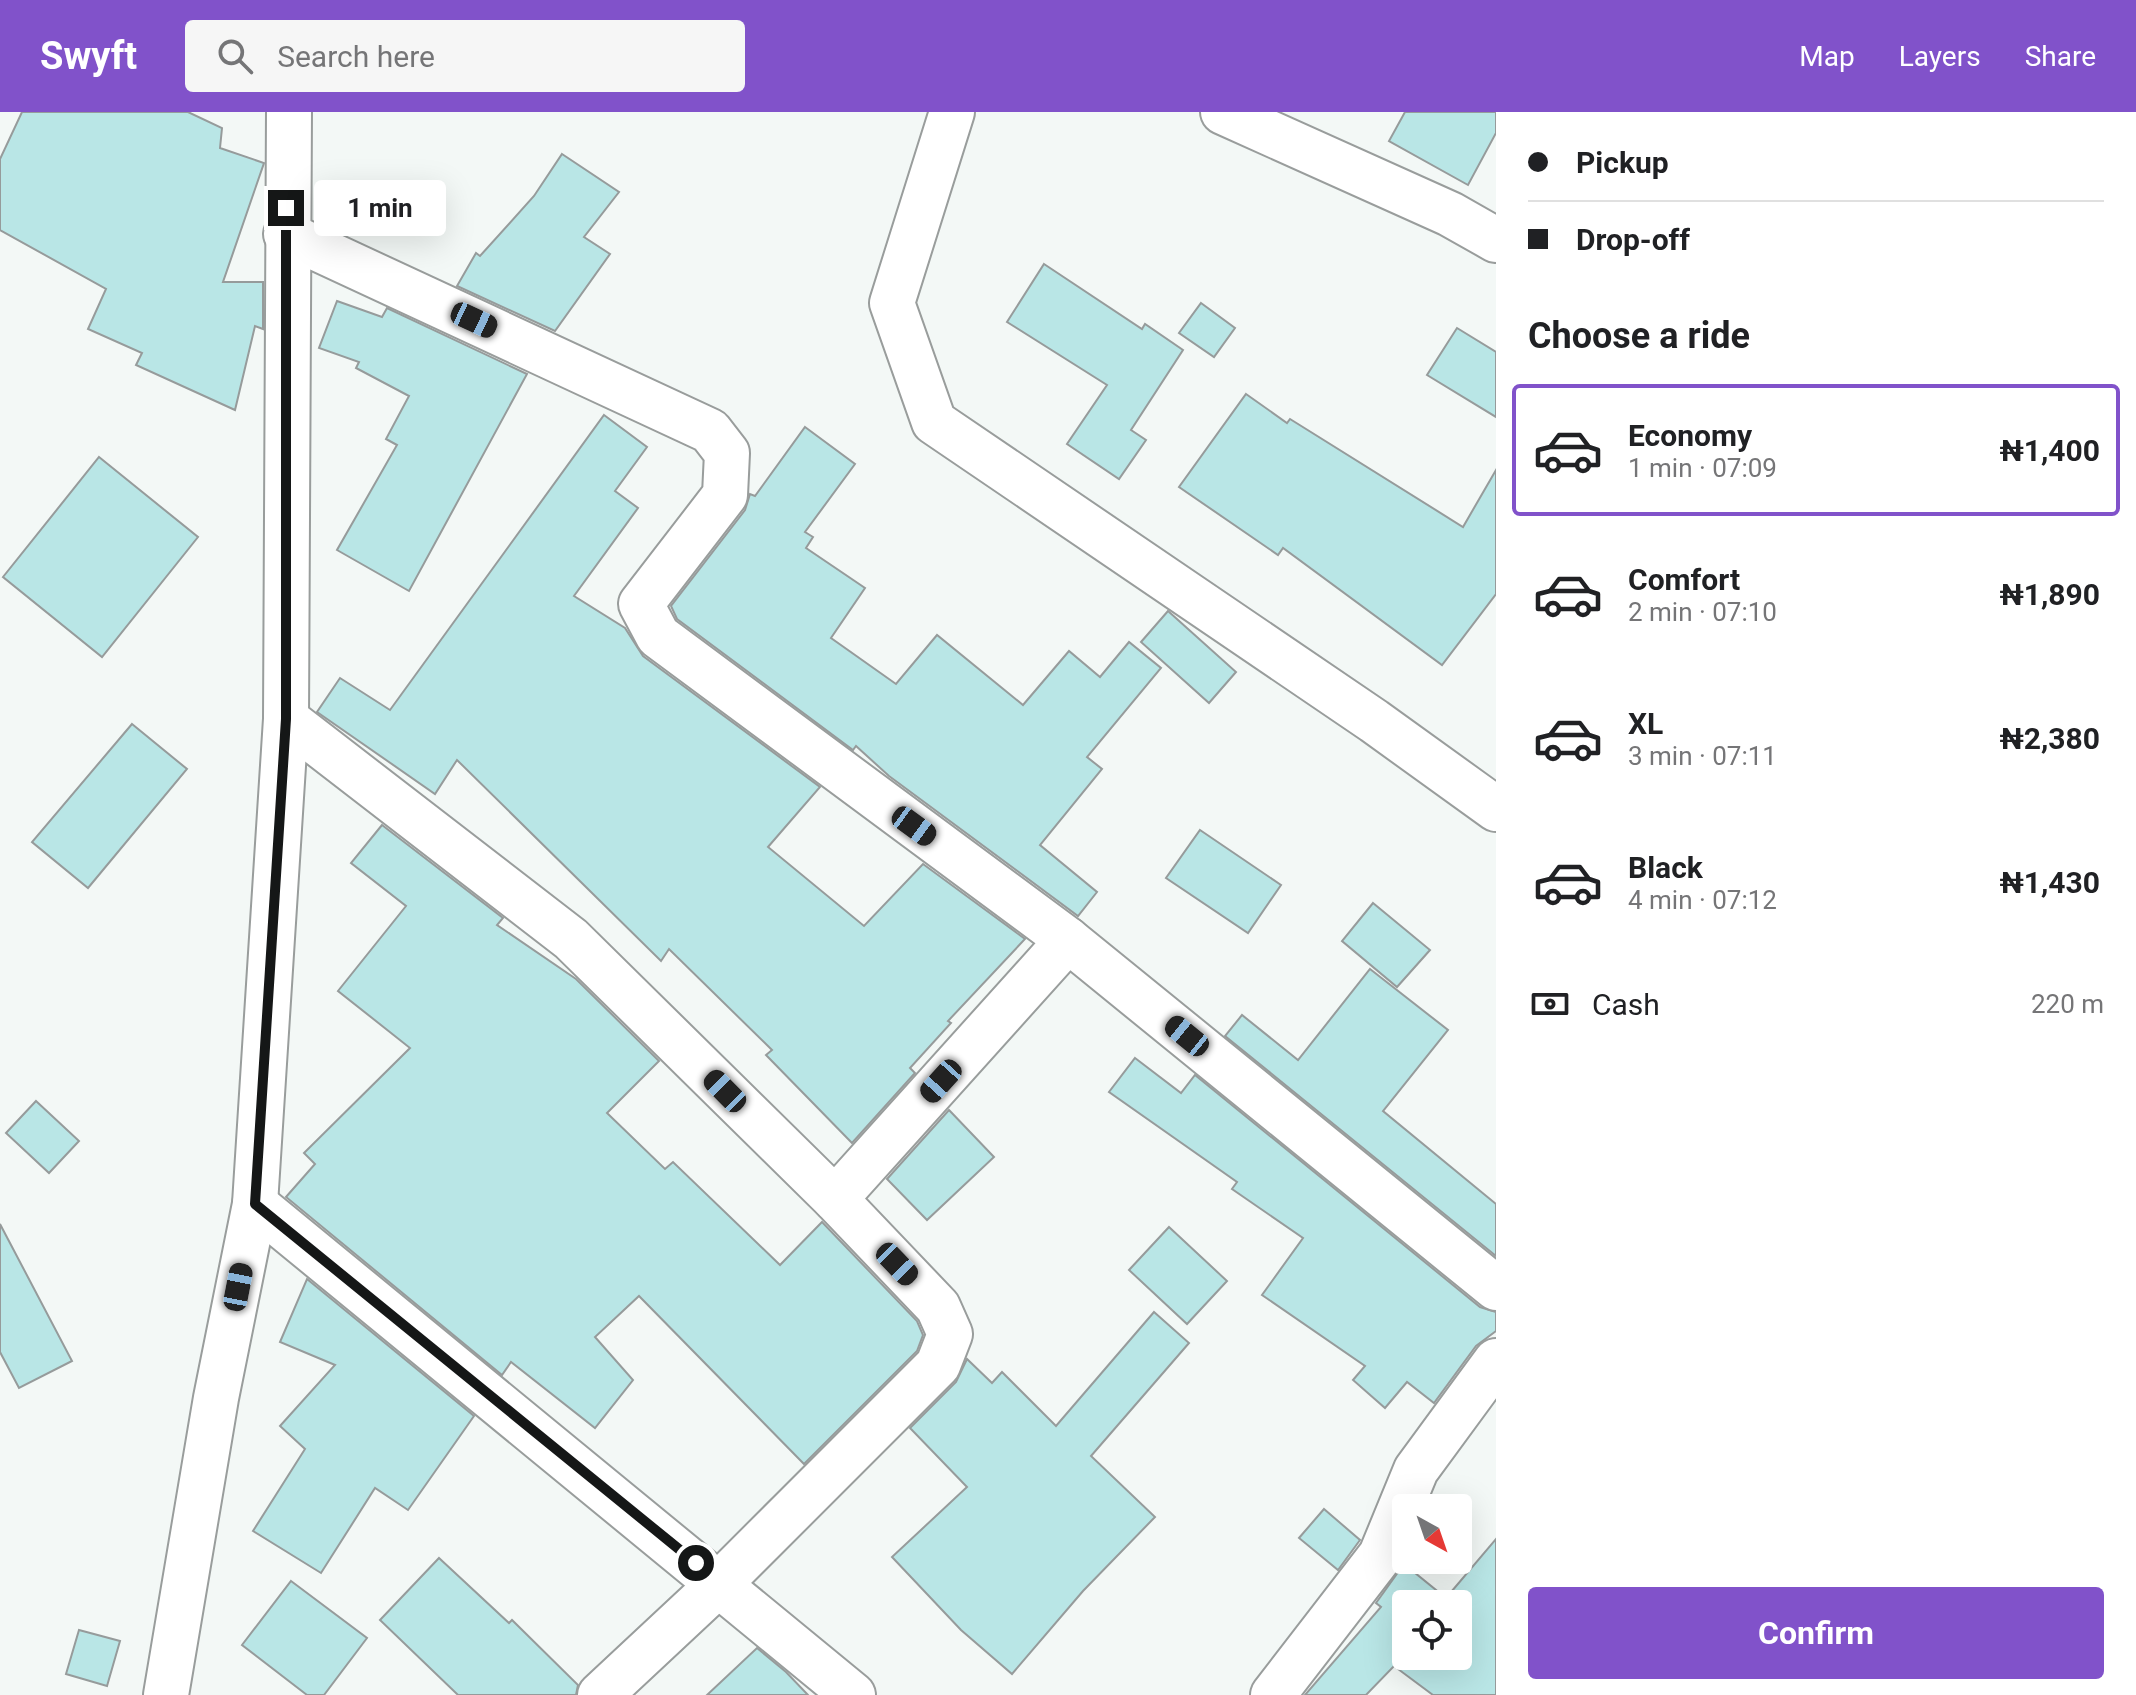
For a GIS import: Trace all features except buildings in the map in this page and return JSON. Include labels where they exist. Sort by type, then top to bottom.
[{"type":"street","points":[[952,112],[892,303],[934,422],[1374,721],[1496,809]]},
{"type":"street","points":[[1223,112],[1450,214],[1496,240]]},
{"type":"street","points":[[166,1695],[216,1398],[255,1204],[286,719],[286,234],[277,118]]},
{"type":"street","points":[[286,234],[710,431],[727,453],[725,495],[641,604],[658,636],[1068,940],[1496,1288]]},
{"type":"street","points":[[286,719],[571,939],[835,1199],[938,1307],[950,1334],[938,1365],[720,1583],[600,1695]]},
{"type":"street","points":[[835,1199],[1068,940]]},
{"type":"street","points":[[255,1204],[853,1695]]},
{"type":"street","points":[[1273,1695],[1381,1555],[1416,1470],[1496,1361]]},
{"type":"route","points":[[286,208],[286,719],[255,1204],[696,1563]]}]
